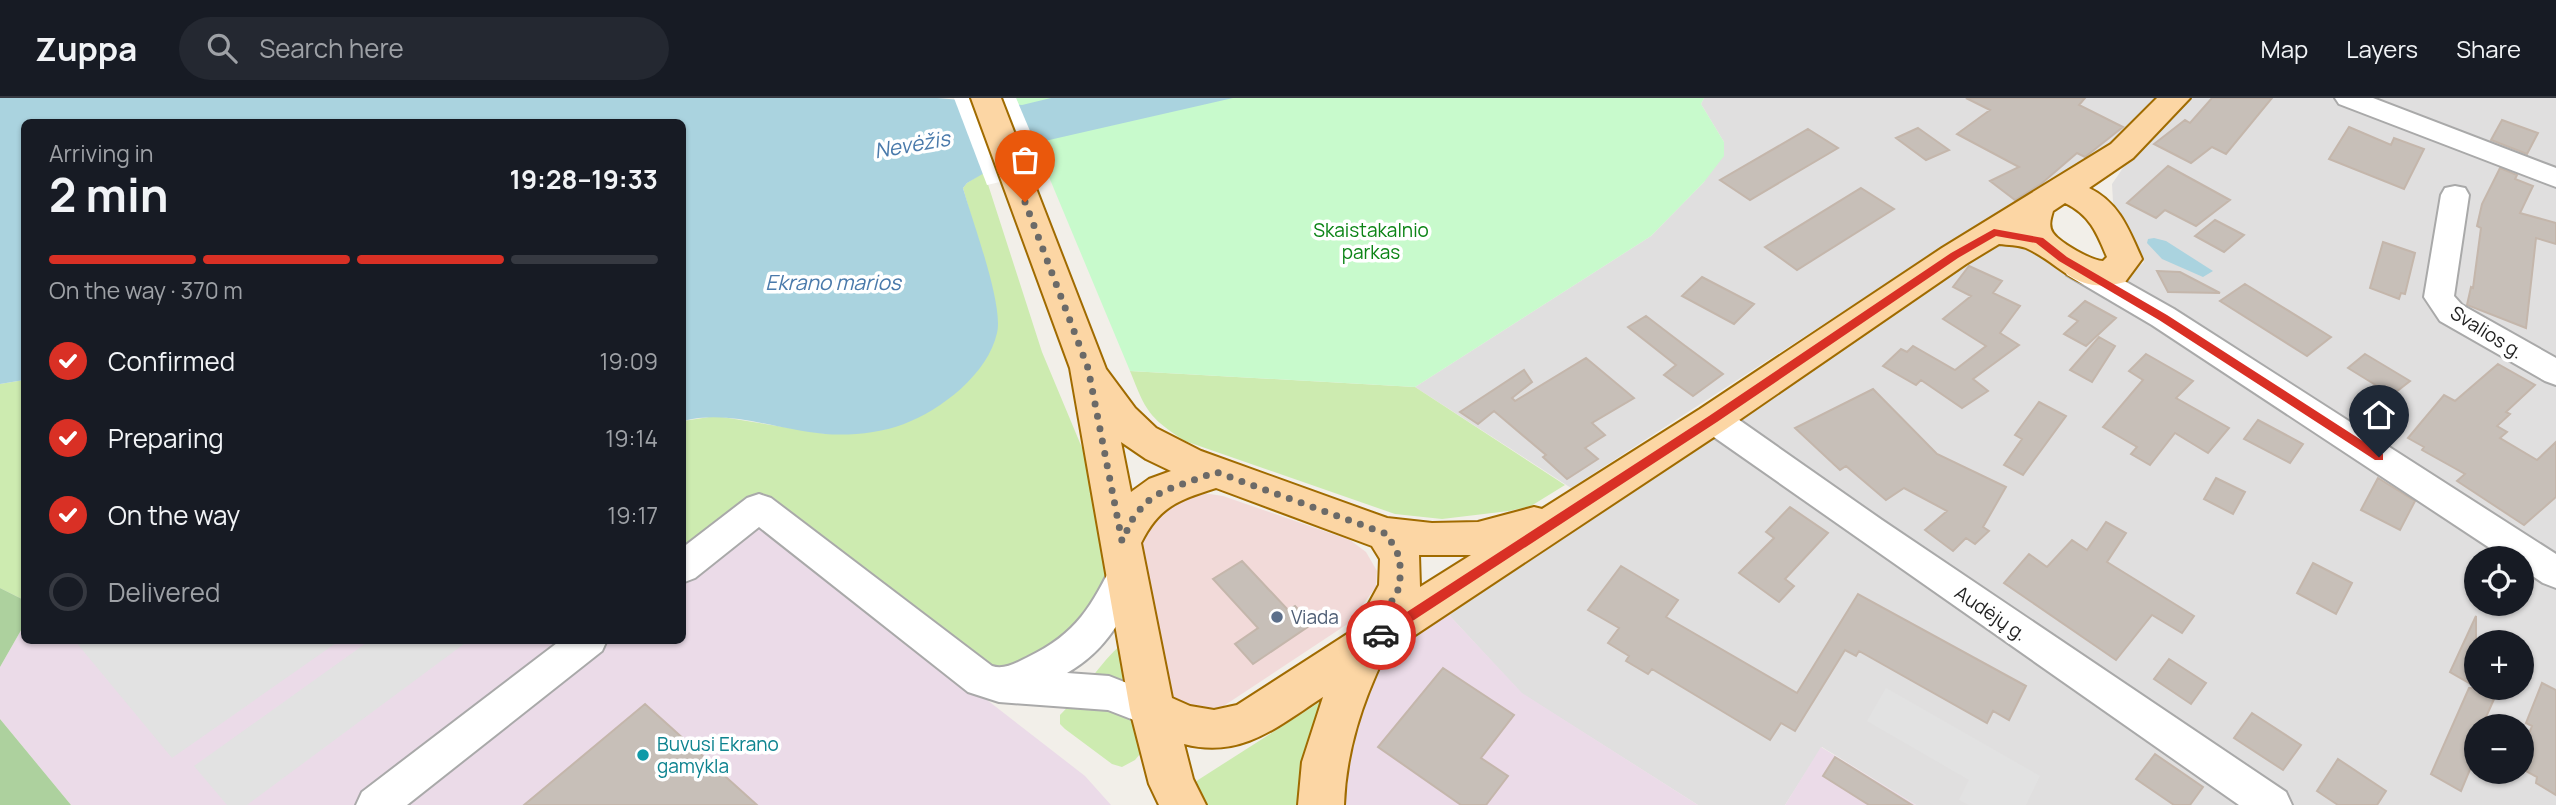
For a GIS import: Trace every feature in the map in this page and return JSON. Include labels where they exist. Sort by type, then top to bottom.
[{"type":"main road","points":[[986,98],[1088,368],[1152,710],[1172,784],[1183,805]]},
{"type":"main road","points":[[1152,710],[1186,726],[1214,730],[1247,723],[1713,419],[1954,256],[2093,172],[2141,134],[2175,98]]},
{"type":"main road","points":[[1994,232],[2039,241],[2078,268],[2113,273],[2125,259],[2100,207],[2093,172]]},
{"type":"main road","points":[[2039,241],[2033,223],[2050,198],[2077,195],[2100,207]]},
{"type":"main road","points":[[1088,368],[1120,415],[1140,438],[1180,459],[1387,534],[1432,540],[1478,538],[1567,514]]},
{"type":"main road","points":[[1125,555],[1132,520],[1145,503],[1163,491],[1216,472]]},
{"type":"main road","points":[[1321,805],[1330,737],[1348,684],[1400,586],[1400,558],[1387,534]]},
{"type":"street","points":[[2348,98],[2556,178]]},
{"type":"street","name":"Svalios g.","points":[[2455,195],[2439,297],[2451,313],[2556,373]]},
{"type":"street","points":[[2125,259],[2163,317]]},
{"type":"street","points":[[2078,268],[2163,317],[2556,573]]},
{"type":"street","name":"Audėjų g.","points":[[1713,419],[1881,538],[2272,805]]},
{"type":"street","points":[[686,565],[759,508],[981,680],[999,685],[1109,693],[1152,710]]},
{"type":"street","points":[[999,685],[1038,672],[1067,654],[1104,618],[1125,555]]},
{"type":"street","points":[[376,805],[584,644]]},
{"type":"shaded area","points":[[1704,98],[2162,98],[2137,123],[2088,162],[1970,229],[1571,488],[1415,387],[1651,236],[1704,182],[1724,142],[1701,104]]},
{"type":"shaded area","points":[[2187,98],[2556,98],[2556,805],[1916,805],[1822,747],[1785,805],[1698,805],[1521,693],[1449,615],[1992,245],[2003,242],[2024,244],[2110,294],[2144,262],[2113,202],[2112,184],[2125,165],[2166,126]]},
{"type":"shaded area","points":[[1196,492],[1223,496],[1350,540],[1366,552],[1377,571],[1376,587],[1349,623],[1219,709],[1205,715],[1174,701],[1164,687],[1136,537],[1142,521]]},
{"type":"shaded area","points":[[759,523],[1085,776],[1111,805],[71,805],[0,719],[0,667],[21,630],[21,644],[560,644],[579,660],[600,644],[686,644],[686,579]]},
{"type":"shaded area","points":[[1449,615],[1522,693],[1698,805],[1341,805],[1346,751],[1369,684],[1390,651]]},
{"type":"shaded area","points":[[77,644],[335,644],[172,758]]},
{"type":"shaded area","points":[[365,644],[464,644],[247,805],[227,805],[194,766]]},
{"type":"shaded area","points":[[1886,688],[2040,776],[2026,805],[1969,805],[1959,800],[1969,780],[1867,721]]},
{"type":"shaded area","points":[[1821,747],[1916,805],[1785,805]]},
{"type":"green space","name":"Skaistakalnio parkas","points":[[1016,98],[1704,98],[1701,104],[1724,142],[1724,156],[1704,182],[1651,236],[1415,387],[1130,371]]},
{"type":"green space","points":[[984,172],[1042,352],[1085,455],[1106,574],[1103,594],[1086,620],[1022,667],[989,668],[759,495],[686,552],[686,421],[716,416],[827,434],[996,306],[963,188]]},
{"type":"green space","points":[[1130,371],[1415,387],[1565,485],[1531,506],[1509,511],[1442,519],[1395,514],[1185,441],[1163,426],[1150,412]]},
{"type":"green space","points":[[21,380],[21,598],[0,588],[0,384]]},
{"type":"green space","points":[[0,588],[21,598],[21,630],[0,667]]},
{"type":"green space","points":[[1123,644],[1145,748],[1135,760],[1122,767],[1112,764],[1065,729],[1060,724],[1060,715],[1110,655]]},
{"type":"green space","points":[[1323,700],[1300,805],[1202,805],[1194,784],[1198,780]]},
{"type":"green space","points":[[0,719],[71,805],[0,805]]},
{"type":"water","name":"Ekrano marios","points":[[0,98],[937,98],[1022,105],[1051,98],[1233,98],[1036,143],[967,183],[963,188],[996,303],[997,333],[992,348],[984,363],[961,389],[933,410],[895,427],[844,435],[807,432],[718,417],[686,420],[686,119],[21,119],[21,380],[0,384]]},
{"type":"water","points":[[2148,239],[2166,241],[2213,271],[2203,277],[2162,259],[2147,243]]},
{"type":"pier","points":[[954,98],[1016,98],[1047,171],[987,185]]},
{"type":"building","points":[[1966,98],[2085,98],[2079,105],[2123,127],[2085,157],[2077,153],[2041,184],[2015,200],[1990,181],[2019,167],[1957,134],[1990,110]]},
{"type":"building","points":[[2212,98],[2272,98],[2226,154],[2212,147],[2191,163],[2154,144],[2185,120],[2190,123]]},
{"type":"building","points":[[2502,120],[2538,133],[2527,154],[2491,140]]},
{"type":"building","points":[[2349,127],[2391,145],[2394,138],[2424,149],[2404,189],[2329,159]]},
{"type":"building","points":[[1918,128],[1949,150],[1926,160],[1896,138]]},
{"type":"building","points":[[1808,129],[1838,148],[1750,200],[1720,180]]},
{"type":"building","points":[[2168,166],[2230,200],[2196,226],[2165,210],[2156,218],[2127,203]]},
{"type":"building","points":[[2500,168],[2517,175],[2515,179],[2533,186],[2520,213],[2556,223],[2556,244],[2536,238],[2526,328],[2467,305],[2471,287],[2473,288],[2481,228],[2477,226],[2482,204]]},
{"type":"building","points":[[1861,188],[1894,209],[1797,270],[1765,247]]},
{"type":"building","points":[[2215,220],[2244,235],[2224,252],[2195,236]]},
{"type":"building","points":[[2383,242],[2415,253],[2405,294],[2401,293],[2399,299],[2370,288]]},
{"type":"building","points":[[1969,266],[2002,281],[1993,293],[2020,306],[2000,333],[2019,345],[1973,379],[1988,391],[1962,408],[1921,380],[1916,385],[1883,366],[1901,349],[1907,352],[1913,346],[1955,370],[1986,346],[1943,319],[1971,296],[1953,287]]},
{"type":"building","points":[[2157,271],[2180,272],[2220,293],[2168,292]]},
{"type":"building","points":[[1702,277],[1754,304],[1734,324],[1682,296]]},
{"type":"building","points":[[2245,284],[2331,337],[2307,356],[2220,301]]},
{"type":"building","points":[[2085,301],[2116,318],[2086,346],[2064,334],[2078,321],[2069,316]]},
{"type":"building","points":[[1646,316],[1723,374],[1693,396],[1664,375],[1676,365],[1628,327]]},
{"type":"building","points":[[2099,337],[2115,346],[2092,382],[2070,370]]},
{"type":"building","points":[[2146,354],[2193,381],[2176,398],[2229,428],[2208,453],[2175,433],[2150,465],[2131,454],[2137,447],[2103,427],[2143,380],[2129,371]]},
{"type":"building","points":[[2365,354],[2410,381],[2392,395],[2348,368]]},
{"type":"building","points":[[1586,358],[1634,398],[1592,423],[1605,435],[1585,448],[1598,459],[1567,479],[1543,457],[1546,455],[1494,411],[1478,424],[1460,412],[1524,370],[1532,382],[1512,398],[1515,401]]},
{"type":"building","points":[[2498,364],[2535,385],[2506,412],[2510,414],[2497,426],[2507,432],[2500,438],[2537,460],[2556,442],[2556,497],[2524,525],[2457,481],[2465,474],[2422,450],[2424,447],[2408,438],[2444,395],[2455,401]]},
{"type":"building","points":[[1873,389],[1937,454],[2006,487],[1983,527],[1989,531],[1975,544],[1966,538],[1953,551],[1925,530],[1947,511],[1904,488],[1886,500],[1846,466],[1840,470],[1795,428]]},
{"type":"building","points":[[2039,402],[2066,416],[2023,475],[2004,465],[2022,439],[2015,435]]},
{"type":"building","points":[[2258,420],[2303,444],[2290,463],[2244,439]]},
{"type":"building","points":[[2216,478],[2245,492],[2233,514],[2204,499]]},
{"type":"building","points":[[2378,478],[2415,501],[2400,530],[2361,510]]},
{"type":"building","points":[[1790,507],[1828,533],[1785,579],[1794,586],[1779,602],[1739,573],[1774,538],[1766,532]]},
{"type":"building","points":[[2106,522],[2126,533],[2107,562],[2194,616],[2182,633],[2152,615],[2116,660],[2004,583],[2029,554],[2047,567],[2072,540],[2087,550]]},
{"type":"building","name":"Viada","points":[[1242,561],[1288,610],[1295,606],[1312,624],[1253,664],[1235,644],[1258,628],[1213,579]]},
{"type":"building","points":[[2313,563],[2352,583],[2336,614],[2297,593]]},
{"type":"building","points":[[1621,566],[1678,600],[1666,617],[1797,693],[1858,594],[2026,686],[2009,720],[1993,711],[1987,723],[1859,651],[1856,656],[1845,650],[1795,731],[1781,723],[1770,740],[1652,669],[1648,674],[1626,661],[1629,656],[1608,643],[1619,628],[1588,610]]},
{"type":"building","points":[[2476,616],[2476,630],[2470,630]]},
{"type":"building","points":[[2464,642],[2464,680],[2450,672]]},
{"type":"building","points":[[2169,659],[2206,683],[2191,704],[2154,679]]},
{"type":"building","points":[[1443,668],[1514,715],[1481,758],[1508,776],[1486,805],[1461,805],[1378,747]]},
{"type":"building","points":[[2542,683],[2556,690],[2556,795],[2536,783],[2534,714],[2530,714]]},
{"type":"building","points":[[2464,699],[2494,700],[2487,714],[2464,714],[2464,784],[2461,791],[2431,774]]},
{"type":"building","name":"Buvusi Ekrano gamykla","points":[[645,704],[757,805],[524,805]]},
{"type":"building","points":[[2252,713],[2301,745],[2283,770],[2234,738]]},
{"type":"building","points":[[2155,754],[2203,787],[2190,805],[2174,805],[2136,779]]},
{"type":"building","points":[[1835,757],[1912,805],[1869,805],[1823,776]]},
{"type":"building","points":[[2338,759],[2386,791],[2377,805],[2338,805],[2317,791]]},
{"type":"way so far","points":[[1025,202],[1088,368],[1122,541],[1132,520],[1145,503],[1163,491],[1216,472],[1387,534],[1400,558],[1400,586],[1370,642],[1381,635]]},
{"type":"place","name":"Viada","points":[[1277,617]]},
{"type":"place","name":"Buvusi Ekrano gamykla","points":[[643,755]]},
{"type":"route","points":[[1381,635],[1545,530],[1873,309],[1994,232],[2039,241],[2063,259],[2163,317],[2379,457]]},
{"type":"water label","name":"Nevėžis","points":[[912,145]]}]
